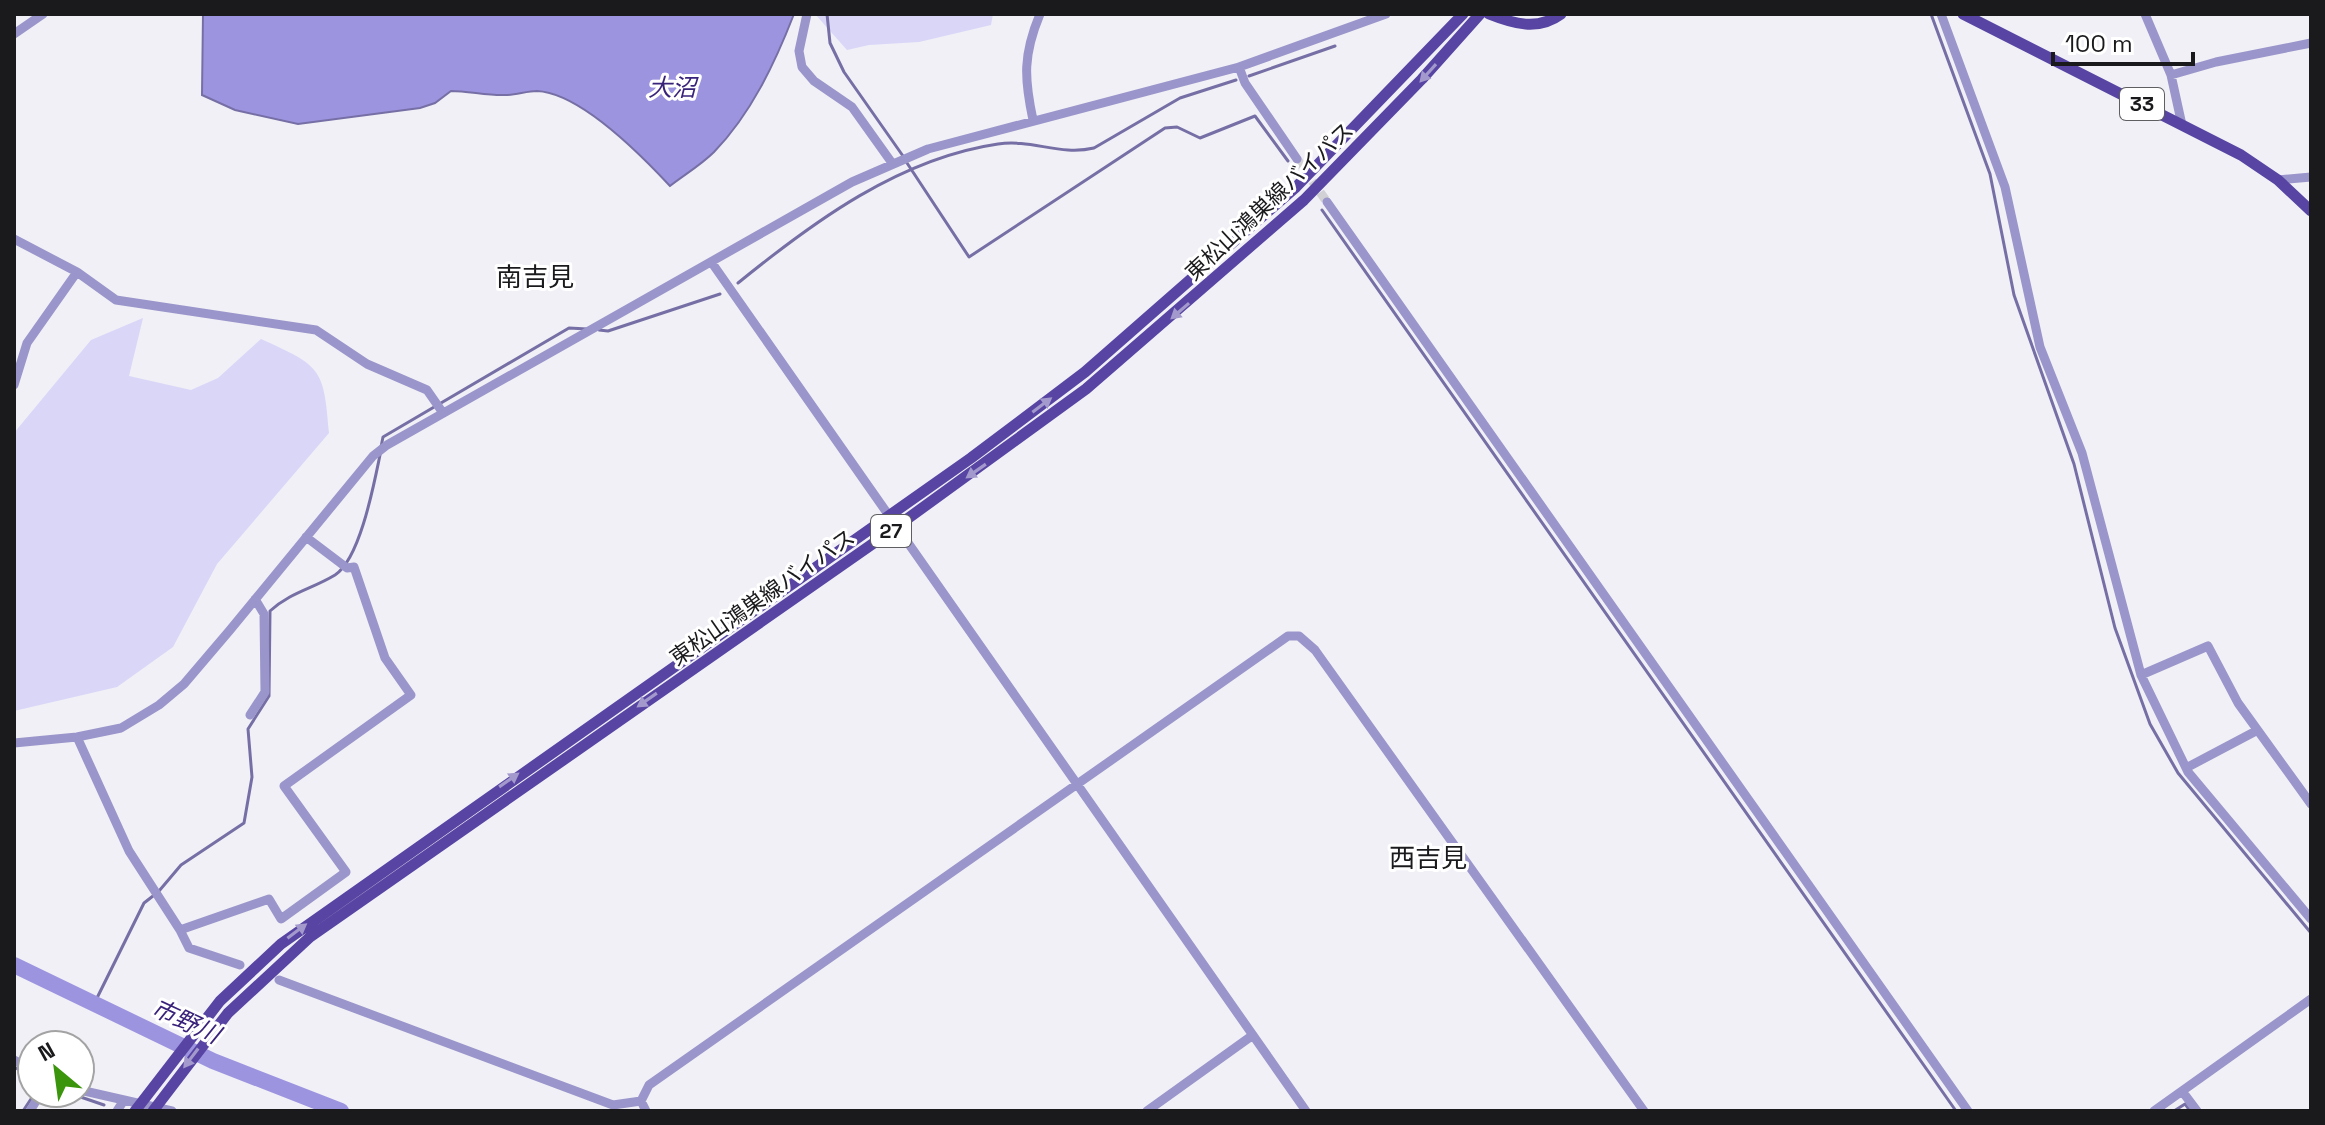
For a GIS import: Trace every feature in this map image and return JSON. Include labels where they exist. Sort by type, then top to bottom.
[{"type":"main road","name":"東松山鴻巣線バイパス","points":[[137,1108],[155,1081],[238,982],[328,907],[971,458],[1085,372],[1168,302],[1344,141],[1463,14]]},
{"type":"main road","name":"東松山鴻巣線バイパス","points":[[154,1109],[198,1047],[253,988],[310,937],[897,527],[1086,389],[1229,269],[1357,147],[1480,14]]},
{"type":"main road","points":[[1489,14],[1514,24],[1536,25],[1561,14]]},
{"type":"main road","name":"33","points":[[1963,14],[2241,155],[2278,180],[2311,211]]},
{"type":"street","points":[[14,34],[43,14]]},
{"type":"street","points":[[807,14],[799,51],[802,67],[814,81],[852,107],[892,163]]},
{"type":"street","points":[[1033,120],[1024,77],[1028,41],[1040,14]]},
{"type":"street","points":[[14,743],[77,737],[121,728],[159,705],[184,684],[373,456],[792,215],[892,163],[1033,120],[1239,67],[1386,14]]},
{"type":"street","points":[[1941,14],[2005,187],[2040,347],[2082,453],[2141,675],[2186,768],[2311,919]]},
{"type":"street","points":[[2145,14],[2171,75],[2182,125]]},
{"type":"street","points":[[2171,75],[2216,62],[2311,43]]},
{"type":"street","points":[[1239,67],[1245,83],[1297,159]]},
{"type":"street","points":[[2278,180],[2311,177]]},
{"type":"street","points":[[1327,202],[1968,1111]]},
{"type":"street","points":[[14,239],[77,272],[116,300],[316,330],[367,364],[427,390],[443,413]]},
{"type":"street","points":[[712,263],[1306,1111]]},
{"type":"street","points":[[14,385],[27,343],[77,272]]},
{"type":"street","points":[[180,930],[269,899],[281,919],[346,872],[284,786],[411,695],[385,658],[354,567],[347,568],[306,537]]},
{"type":"street","points":[[250,715],[265,692],[264,614],[255,599]]},
{"type":"street","points":[[279,980],[613,1105],[644,1106],[649,1085],[1288,636],[1299,636],[1315,650],[1644,1111]]},
{"type":"street","points":[[2141,675],[2208,646],[2256,731],[2311,804]]},
{"type":"street","points":[[2186,768],[2256,731]]},
{"type":"street","points":[[77,737],[129,851],[189,948],[240,965]]},
{"type":"street","points":[[2154,1111],[2311,999]]},
{"type":"street","points":[[1147,1111],[1253,1035]]},
{"type":"street","points":[[2182,1091],[2197,1111]]},
{"type":"street","points":[[96,1094],[124,1100],[137,1108],[171,1111]]},
{"type":"street","points":[[117,1111],[124,1100]]},
{"type":"shaded area","points":[[815,14],[993,14],[991,25],[919,42],[869,45],[847,50]]},
{"type":"shaded area","points":[[143,318],[129,376],[191,390],[218,378],[261,339],[308,363],[316,372],[325,395],[329,433],[217,564],[173,647],[117,687],[14,711],[14,433],[91,340]]},
{"type":"water","name":"大沼","points":[[203,14],[794,14],[751,105],[709,157],[670,186],[627,143],[591,114],[554,94],[537,91],[499,95],[451,91],[435,103],[420,108],[298,124],[235,110],[202,95]]},
{"type":"waterway","points":[[827,14],[830,43],[844,72],[903,156]]},
{"type":"waterway","points":[[1931,14],[1990,174],[2014,295],[2074,464],[2115,628],[2150,724],[2178,773],[2311,933]]},
{"type":"waterway","points":[[1249,76],[1335,46]]},
{"type":"waterway","points":[[738,283],[827,216],[892,178],[927,163],[962,151],[998,144],[1069,150],[1094,148],[1180,98],[1236,80]]},
{"type":"waterway","points":[[907,163],[969,257],[1165,128],[1177,127],[1200,138],[1255,116],[1288,161]]},
{"type":"waterway","points":[[1322,210],[1956,1111]]},
{"type":"waterway","points":[[599,330],[608,331],[720,294]]},
{"type":"waterway","points":[[381,447],[383,437],[569,328],[587,329]]},
{"type":"waterway","points":[[159,891],[181,865],[244,823],[252,777],[248,729],[269,696],[270,611],[286,599],[335,575],[344,566],[365,520],[380,455]]},
{"type":"waterway","points":[[94,1004],[144,903],[153,896]]},
{"type":"waterway","name":"市野川","points":[[14,965],[213,1061],[341,1111]]},
{"type":"waterway","points":[[96,1102],[104,1105]]},
{"type":"waterway","points":[[2174,1111],[2185,1104],[2190,1111]]},
{"type":"tunnel","points":[[1297,159],[1327,202]]},
{"type":"district","name":"南吉見","points":[[535,277]]},
{"type":"district","name":"西吉見","points":[[1428,858]]}]
